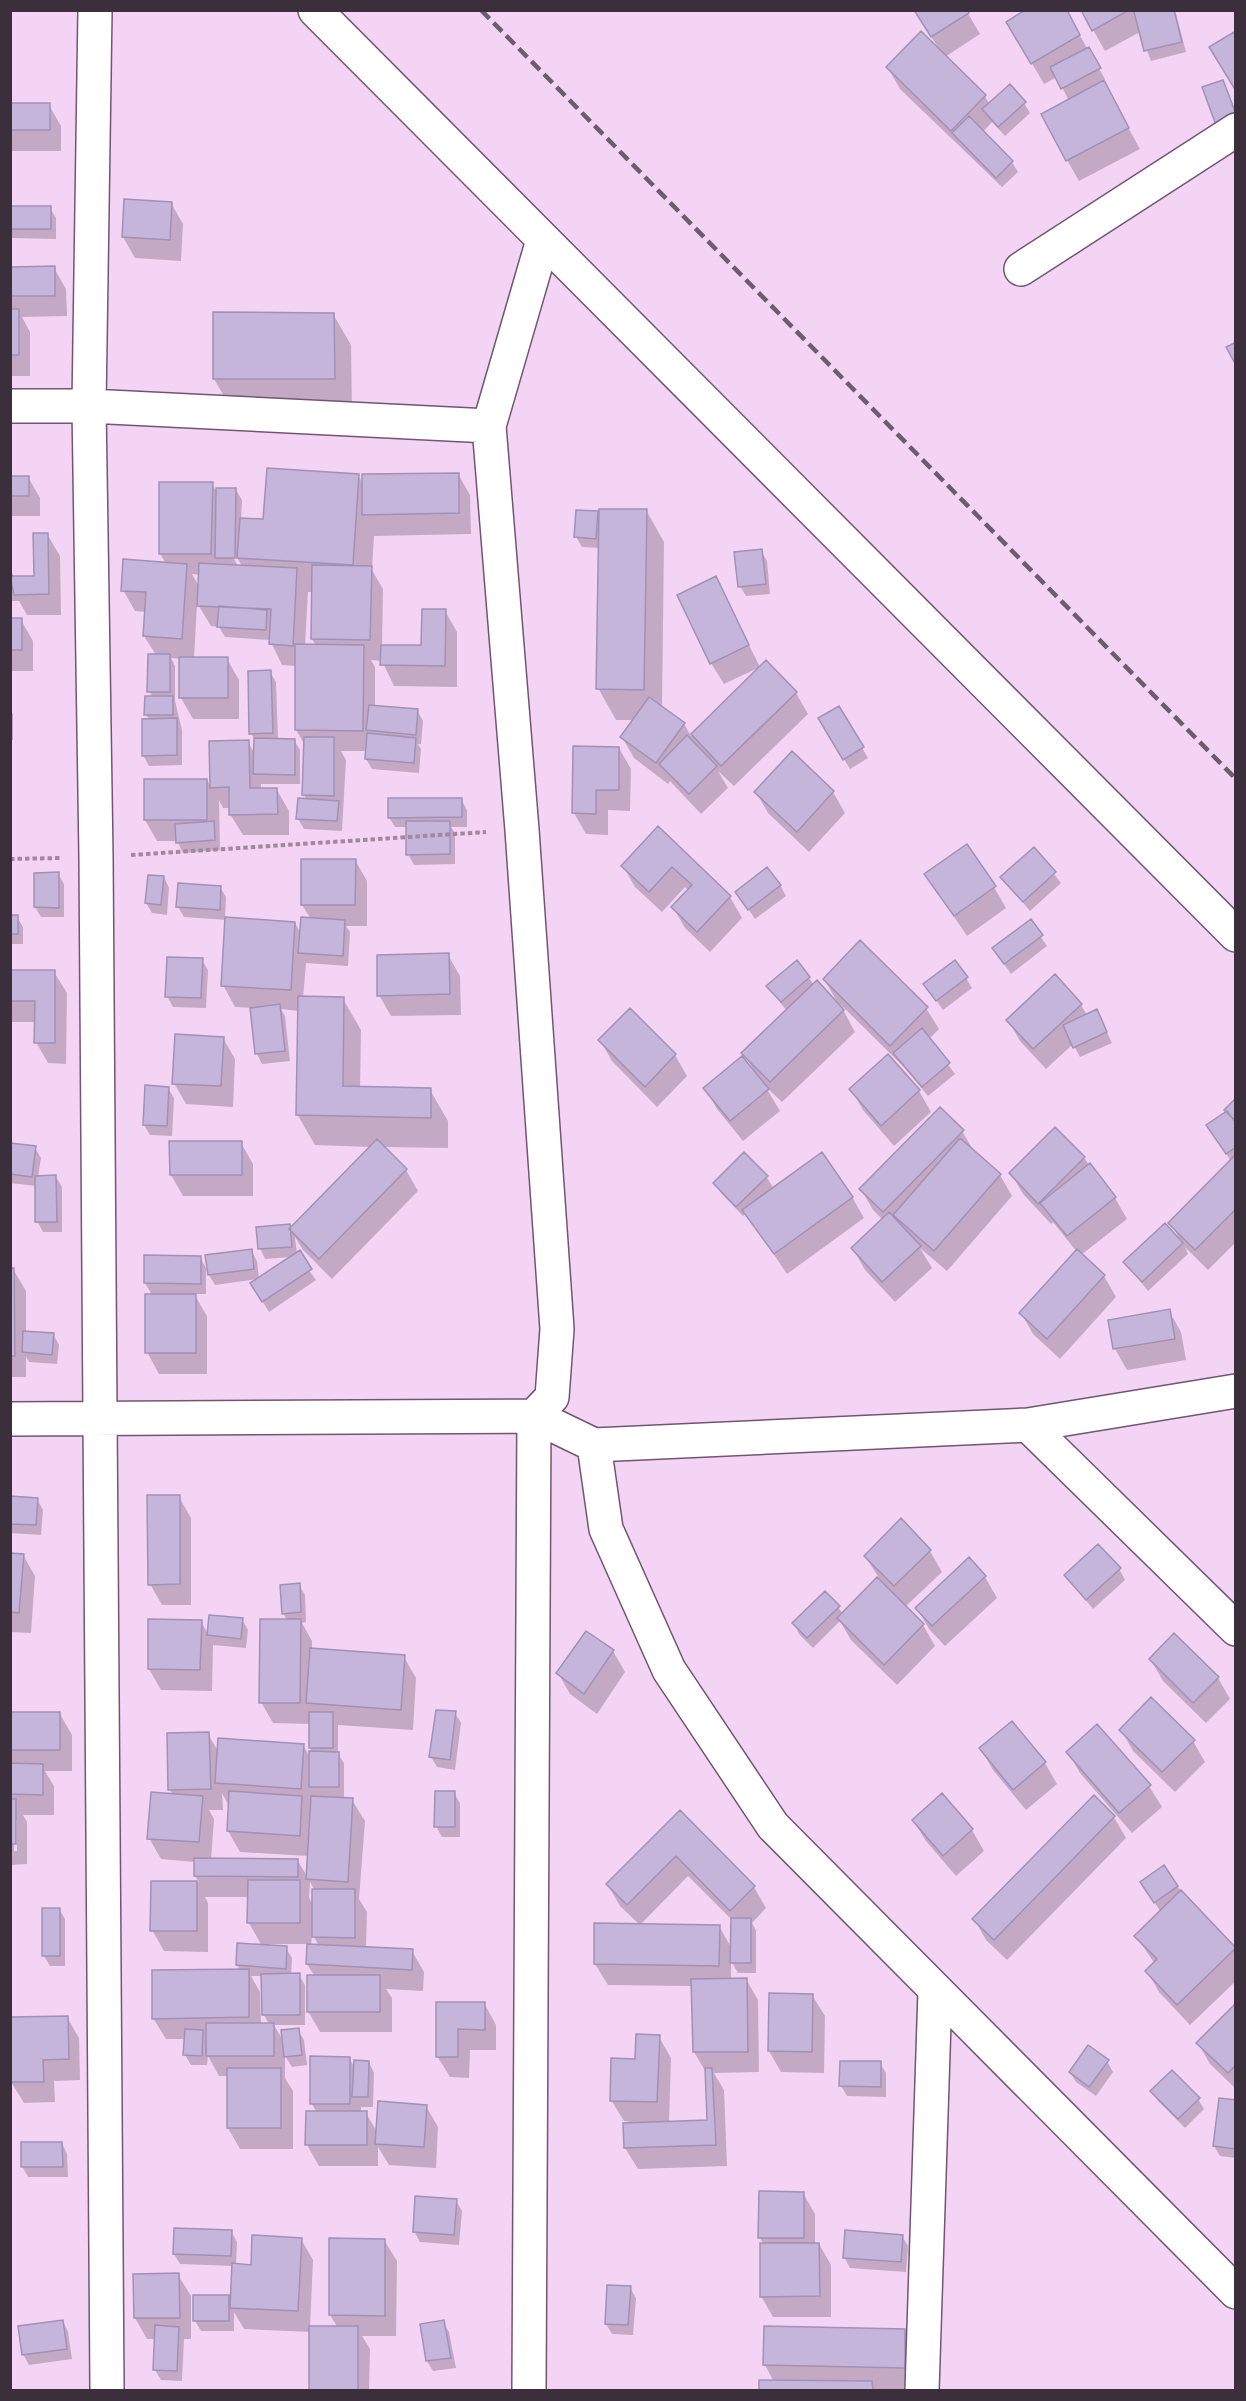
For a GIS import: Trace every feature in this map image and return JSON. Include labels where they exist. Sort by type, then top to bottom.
[{"type":"street","points":[[95,10],[88,406],[96,857],[106,2391]]},
{"type":"street","points":[[315,10],[1236,935]]},
{"type":"street","points":[[1021,269],[1236,130]]},
{"type":"street","points":[[529,2391],[534,1416],[552,1396],[557,1329],[522,830],[489,426],[543,240]]},
{"type":"street","points":[[10,406],[88,406],[489,426]]},
{"type":"street","points":[[10,1419],[534,1416],[594,1445],[1028,1425],[1236,1391]]},
{"type":"street","points":[[1028,1425],[1236,1629]]},
{"type":"street","points":[[594,1445],[606,1529],[669,1670],[773,1826],[1236,2292]]},
{"type":"street","points":[[922,2391],[935,1991]]},
{"type":"path","points":[[10,859],[96,857],[522,830]]},
{"type":"building","points":[[914,10],[968,10],[969,13],[931,37]]},
{"type":"building","points":[[1025,10],[1067,10],[1080,35],[1031,64],[1006,22]]},
{"type":"building","points":[[1081,10],[1129,10],[1092,31]]},
{"type":"building","points":[[1174,10],[1182,42],[1144,51],[1134,12]]},
{"type":"building","points":[[921,31],[986,95],[951,131],[886,67]]},
{"type":"building","points":[[1234,32],[1236,35],[1236,91],[1209,47]]},
{"type":"building","points":[[1089,47],[1101,68],[1061,89],[1050,67]]},
{"type":"building","points":[[1104,80],[1129,128],[1066,161],[1041,114]]},
{"type":"building","points":[[1223,80],[1236,114],[1216,125],[1202,87]]},
{"type":"building","points":[[1010,84],[1026,102],[998,127],[982,109]]},
{"type":"building","points":[[10,103],[50,103],[50,130],[10,130]]},
{"type":"building","points":[[969,116],[1013,161],[996,178],[952,133]]},
{"type":"building","points":[[124,199],[172,202],[170,240],[122,237]]},
{"type":"building","points":[[10,206],[51,206],[51,229],[10,229]]},
{"type":"building","points":[[55,266],[55,296],[10,296],[10,267]]},
{"type":"building","points":[[10,309],[19,309],[19,355],[10,355]]},
{"type":"building","points":[[213,312],[334,313],[335,379],[213,379]]},
{"type":"building","points":[[1236,342],[1236,365],[1226,347]]},
{"type":"building","points":[[267,468],[359,474],[353,565],[237,558],[240,518],[263,519]]},
{"type":"building","points":[[459,473],[459,513],[362,515],[362,474]]},
{"type":"building","points":[[10,476],[29,476],[29,496],[10,496]]},
{"type":"building","points":[[159,482],[213,482],[211,554],[159,554]]},
{"type":"building","points":[[216,488],[236,488],[235,558],[215,558]]},
{"type":"building","points":[[599,509],[647,509],[644,690],[596,689]]},
{"type":"building","points":[[576,510],[598,511],[596,539],[574,537]]},
{"type":"building","points":[[33,533],[48,533],[49,594],[14,595],[10,576],[34,576]]},
{"type":"building","points":[[762,549],[766,584],[738,587],[734,552]]},
{"type":"building","points":[[123,559],[187,564],[182,639],[143,636],[146,592],[121,591]]},
{"type":"building","points":[[199,563],[297,568],[293,646],[269,644],[271,609],[197,606]]},
{"type":"building","points":[[312,565],[372,566],[370,640],[311,639]]},
{"type":"building","points":[[716,576],[749,645],[710,664],[677,595]]},
{"type":"building","points":[[219,606],[267,610],[266,630],[217,627]]},
{"type":"building","points":[[422,609],[446,609],[445,666],[380,665],[381,645],[421,645]]},
{"type":"building","points":[[10,618],[22,618],[22,650],[10,650]]},
{"type":"building","points":[[295,644],[364,645],[363,731],[295,730]]},
{"type":"building","points":[[148,654],[170,654],[170,692],[147,692]]},
{"type":"building","points":[[179,657],[228,657],[228,698],[179,698]]},
{"type":"building","points":[[766,660],[797,692],[721,766],[691,734]]},
{"type":"building","points":[[271,670],[273,733],[249,734],[248,671]]},
{"type":"building","points":[[145,696],[173,696],[173,715],[144,715]]},
{"type":"building","points":[[649,697],[685,723],[656,763],[620,737]]},
{"type":"building","points":[[369,705],[418,709],[416,735],[366,730]]},
{"type":"building","points":[[839,706],[864,747],[843,760],[818,718]]},
{"type":"building","points":[[177,718],[177,755],[142,756],[142,719]]},
{"type":"building","points":[[367,733],[416,738],[414,763],[365,759]]},
{"type":"building","points":[[687,735],[717,766],[689,794],[659,764]]},
{"type":"building","points":[[304,737],[334,737],[334,796],[302,795]]},
{"type":"building","points":[[254,738],[295,739],[295,775],[253,774]]},
{"type":"building","points":[[249,740],[250,788],[277,788],[278,814],[229,815],[229,787],[210,788],[209,741]]},
{"type":"building","points":[[573,746],[619,747],[619,790],[596,790],[596,814],[572,813]]},
{"type":"building","points":[[792,751],[834,791],[797,832],[754,792]]},
{"type":"building","points":[[144,779],[207,779],[207,820],[144,820]]},
{"type":"building","points":[[298,798],[339,801],[337,821],[296,819]]},
{"type":"building","points":[[388,798],[462,798],[462,817],[388,818]]},
{"type":"building","points":[[214,821],[215,840],[176,843],[175,824]]},
{"type":"building","points":[[406,821],[450,821],[450,854],[406,855]]},
{"type":"building","points":[[658,826],[731,896],[697,932],[671,907],[692,885],[672,867],[649,892],[621,866]]},
{"type":"building","points":[[967,844],[996,886],[954,916],[924,874]]},
{"type":"building","points":[[1034,847],[1056,872],[1023,902],[1000,877]]},
{"type":"building","points":[[301,859],[356,859],[355,905],[301,905]]},
{"type":"building","points":[[767,867],[781,885],[748,910],[735,892]]},
{"type":"building","points":[[59,872],[59,908],[34,907],[34,873]]},
{"type":"building","points":[[148,875],[164,876],[161,905],[145,903]]},
{"type":"building","points":[[178,883],[221,886],[220,910],[176,907]]},
{"type":"building","points":[[10,915],[18,915],[18,934],[10,934]]},
{"type":"building","points":[[225,917],[295,922],[291,990],[221,986]]},
{"type":"building","points":[[301,917],[345,920],[343,956],[298,953]]},
{"type":"building","points":[[1031,919],[1043,935],[1004,964],[992,948]]},
{"type":"building","points":[[860,940],[928,1007],[890,1046],[823,979]]},
{"type":"building","points":[[449,953],[450,994],[377,996],[377,955]]},
{"type":"building","points":[[167,957],[203,958],[201,998],[165,997]]},
{"type":"building","points":[[797,960],[810,977],[781,1002],[766,986]]},
{"type":"building","points":[[955,960],[968,977],[936,1001],[923,984]]},
{"type":"building","points":[[10,970],[55,970],[55,1043],[34,1043],[35,1001],[10,1001]]},
{"type":"building","points":[[1055,974],[1082,1004],[1033,1049],[1006,1020]]},
{"type":"building","points":[[817,980],[844,1010],[770,1082],[741,1053]]},
{"type":"building","points":[[298,996],[344,997],[343,1086],[431,1088],[431,1118],[296,1115]]},
{"type":"building","points":[[280,1004],[285,1051],[255,1054],[250,1008]]},
{"type":"building","points":[[630,1008],[676,1054],[645,1087],[598,1040]]},
{"type":"building","points":[[1097,1009],[1107,1032],[1073,1048],[1063,1025]]},
{"type":"building","points":[[922,1028],[950,1063],[922,1087],[893,1053]]},
{"type":"building","points":[[175,1034],[224,1037],[221,1086],[172,1084]]},
{"type":"building","points":[[888,1054],[920,1090],[881,1126],[849,1089]]},
{"type":"building","points":[[742,1056],[769,1089],[730,1121],[703,1088]]},
{"type":"building","points":[[145,1085],[169,1087],[167,1126],[143,1125]]},
{"type":"building","points":[[1236,1098],[1236,1121],[1224,1110]]},
{"type":"building","points":[[940,1107],[964,1130],[883,1212],[859,1189]]},
{"type":"building","points":[[1227,1111],[1236,1123],[1236,1147],[1226,1154],[1206,1125]]},
{"type":"building","points":[[1055,1127],[1085,1157],[1038,1204],[1009,1173]]},
{"type":"building","points":[[960,1138],[1001,1174],[934,1251],[893,1215]]},
{"type":"building","points":[[377,1139],[407,1169],[319,1259],[289,1229]]},
{"type":"building","points":[[169,1141],[242,1141],[242,1175],[170,1175]]},
{"type":"building","points":[[10,1143],[36,1146],[32,1177],[10,1174]]},
{"type":"building","points":[[744,1152],[768,1176],[736,1207],[713,1183]]},
{"type":"building","points":[[822,1152],[853,1197],[774,1254],[742,1210]]},
{"type":"building","points":[[1236,1154],[1236,1209],[1195,1250],[1168,1223]]},
{"type":"building","points":[[1090,1163],[1116,1197],[1067,1236],[1040,1203]]},
{"type":"building","points":[[56,1175],[57,1222],[35,1222],[35,1176]]},
{"type":"building","points":[[889,1212],[921,1246],[882,1282],[851,1248]]},
{"type":"building","points":[[1165,1223],[1183,1243],[1142,1282],[1123,1262]]},
{"type":"building","points":[[290,1224],[292,1247],[258,1249],[256,1227]]},
{"type":"building","points":[[252,1249],[254,1269],[208,1275],[205,1255]]},
{"type":"building","points":[[1077,1249],[1105,1275],[1047,1339],[1019,1313]]},
{"type":"building","points":[[300,1250],[312,1269],[262,1302],[250,1283]]},
{"type":"building","points":[[144,1255],[201,1256],[201,1284],[144,1283]]},
{"type":"building","points":[[10,1268],[14,1268],[15,1356],[10,1356]]},
{"type":"building","points":[[145,1294],[196,1294],[196,1353],[145,1353]]},
{"type":"building","points":[[1170,1309],[1175,1339],[1113,1349],[1108,1320]]},
{"type":"building","points":[[23,1331],[54,1333],[52,1355],[22,1352]]},
{"type":"building","points":[[147,1495],[180,1495],[180,1584],[148,1585]]},
{"type":"building","points":[[10,1496],[38,1498],[36,1525],[10,1524]]},
{"type":"building","points":[[901,1518],[931,1550],[894,1586],[864,1556]]},
{"type":"building","points":[[1098,1544],[1121,1568],[1086,1600],[1064,1575]]},
{"type":"building","points":[[10,1553],[24,1554],[19,1613],[10,1612]]},
{"type":"building","points":[[969,1557],[986,1576],[932,1626],[915,1608]]},
{"type":"building","points":[[877,1577],[924,1624],[884,1665],[837,1618]]},
{"type":"building","points":[[300,1583],[301,1612],[282,1614],[280,1585]]},
{"type":"building","points":[[825,1591],[840,1606],[807,1638],[792,1623]]},
{"type":"building","points":[[209,1615],[243,1618],[241,1639],[207,1635]]},
{"type":"building","points":[[148,1619],[202,1620],[200,1670],[148,1669]]},
{"type":"building","points":[[260,1619],[301,1619],[300,1703],[259,1703]]},
{"type":"building","points":[[586,1631],[614,1650],[584,1694],[556,1673]]},
{"type":"building","points":[[1174,1633],[1219,1677],[1193,1703],[1149,1659]]},
{"type":"building","points":[[310,1648],[405,1655],[401,1710],[306,1703]]},
{"type":"building","points":[[1151,1697],[1195,1740],[1162,1772],[1119,1730]]},
{"type":"building","points":[[436,1710],[456,1711],[450,1760],[429,1757]]},
{"type":"building","points":[[10,1712],[60,1712],[60,1750],[10,1750]]},
{"type":"building","points":[[309,1712],[333,1712],[333,1748],[309,1748]]},
{"type":"building","points":[[1012,1721],[1046,1762],[1013,1790],[979,1748]]},
{"type":"building","points":[[1097,1724],[1151,1785],[1119,1813],[1066,1752]]},
{"type":"building","points":[[209,1732],[211,1789],[168,1790],[167,1733]]},
{"type":"building","points":[[218,1738],[304,1744],[301,1789],[215,1783]]},
{"type":"building","points":[[309,1751],[339,1752],[339,1787],[309,1787]]},
{"type":"building","points":[[10,1763],[43,1764],[43,1795],[10,1794]]},
{"type":"building","points":[[229,1791],[302,1796],[300,1836],[227,1831]]},
{"type":"building","points":[[435,1791],[455,1791],[455,1827],[434,1827]]},
{"type":"building","points":[[151,1792],[203,1796],[199,1842],[147,1839]]},
{"type":"building","points":[[942,1793],[973,1829],[943,1856],[912,1820]]},
{"type":"building","points":[[1094,1795],[1115,1816],[994,1940],[972,1919]]},
{"type":"building","points":[[311,1796],[353,1798],[348,1882],[306,1879]]},
{"type":"building","points":[[10,1799],[16,1799],[16,1844],[10,1844]]},
{"type":"building","points":[[680,1810],[755,1886],[730,1911],[676,1856],[627,1905],[606,1884]]},
{"type":"building","points":[[194,1858],[298,1859],[298,1877],[194,1876]]},
{"type":"building","points":[[1164,1865],[1178,1886],[1154,1903],[1140,1882]]},
{"type":"building","points":[[248,1880],[300,1880],[300,1923],[247,1923]]},
{"type":"building","points":[[151,1881],[197,1881],[197,1931],[150,1931]]},
{"type":"building","points":[[312,1889],[355,1889],[355,1938],[312,1937]]},
{"type":"building","points":[[1181,1890],[1236,1948],[1177,2005],[1145,1971],[1157,1959],[1134,1936]]},
{"type":"building","points":[[42,1908],[60,1908],[60,1956],[42,1956]]},
{"type":"building","points":[[731,1918],[751,1918],[751,1963],[730,1963]]},
{"type":"building","points":[[594,1923],[720,1925],[719,1966],[594,1964]]},
{"type":"building","points":[[237,1943],[287,1946],[286,1969],[236,1965]]},
{"type":"building","points":[[307,1944],[413,1949],[412,1970],[306,1964]]},
{"type":"building","points":[[249,1969],[249,2017],[152,2019],[152,1970]]},
{"type":"building","points":[[300,1973],[300,2015],[262,2015],[261,1974]]},
{"type":"building","points":[[307,1975],[380,1975],[380,2012],[307,2012]]},
{"type":"building","points":[[747,1978],[748,2052],[693,2052],[691,1979]]},
{"type":"building","points":[[769,1993],[813,1994],[812,2052],[768,2051]]},
{"type":"building","points":[[436,2002],[485,2002],[485,2030],[458,2029],[458,2057],[436,2057]]},
{"type":"building","points":[[1236,2003],[1236,2065],[1228,2073],[1196,2043]]},
{"type":"building","points":[[68,2016],[69,2059],[43,2060],[44,2082],[10,2082],[10,2017]]},
{"type":"building","points":[[206,2023],[274,2023],[274,2056],[206,2056]]},
{"type":"building","points":[[299,2028],[302,2055],[284,2057],[281,2030]]},
{"type":"building","points":[[185,2029],[203,2030],[202,2056],[183,2055]]},
{"type":"building","points":[[636,2034],[660,2035],[657,2102],[610,2101],[611,2058],[635,2059]]},
{"type":"building","points":[[1088,2045],[1109,2060],[1089,2087],[1069,2072]]},
{"type":"building","points":[[310,2056],[350,2057],[350,2104],[310,2104]]},
{"type":"building","points":[[354,2060],[369,2061],[368,2097],[352,2097]]},
{"type":"building","points":[[840,2061],[881,2061],[881,2087],[839,2086]]},
{"type":"building","points":[[227,2068],[281,2068],[281,2128],[227,2128]]},
{"type":"building","points":[[705,2068],[712,2068],[716,2145],[624,2148],[623,2123],[707,2120]]},
{"type":"building","points":[[1172,2070],[1200,2098],[1178,2119],[1150,2091]]},
{"type":"building","points":[[1219,2098],[1236,2100],[1236,2149],[1213,2146]]},
{"type":"building","points":[[378,2101],[427,2105],[424,2147],[375,2144]]},
{"type":"building","points":[[306,2111],[367,2111],[367,2145],[305,2145]]},
{"type":"building","points":[[21,2142],[62,2142],[63,2167],[21,2167]]},
{"type":"building","points":[[759,2191],[804,2192],[804,2238],[758,2238]]},
{"type":"building","points":[[415,2196],[457,2199],[454,2235],[413,2232]]},
{"type":"building","points":[[174,2228],[232,2230],[231,2256],[173,2254]]},
{"type":"building","points":[[845,2230],[903,2235],[901,2262],[843,2258]]},
{"type":"building","points":[[252,2235],[302,2238],[298,2311],[230,2308],[232,2263],[251,2265]]},
{"type":"building","points":[[329,2238],[385,2239],[385,2316],[329,2315]]},
{"type":"building","points":[[760,2243],[819,2243],[820,2296],[760,2297]]},
{"type":"building","points":[[179,2273],[180,2318],[134,2318],[133,2274]]},
{"type":"building","points":[[607,2285],[631,2286],[628,2325],[605,2324]]},
{"type":"building","points":[[193,2295],[229,2295],[229,2321],[193,2321]]},
{"type":"building","points":[[63,2320],[67,2349],[22,2355],[18,2326]]},
{"type":"building","points":[[444,2320],[451,2358],[426,2361],[420,2324]]},
{"type":"building","points":[[155,2325],[179,2327],[177,2371],[153,2370]]},
{"type":"building","points":[[309,2326],[358,2326],[358,2390],[309,2390]]},
{"type":"building","points":[[764,2326],[905,2329],[905,2368],[763,2365]]},
{"type":"building","points":[[759,2380],[872,2381],[873,2390],[759,2390]]},
{"type":"railway","points":[[481,10],[1236,779]]}]
